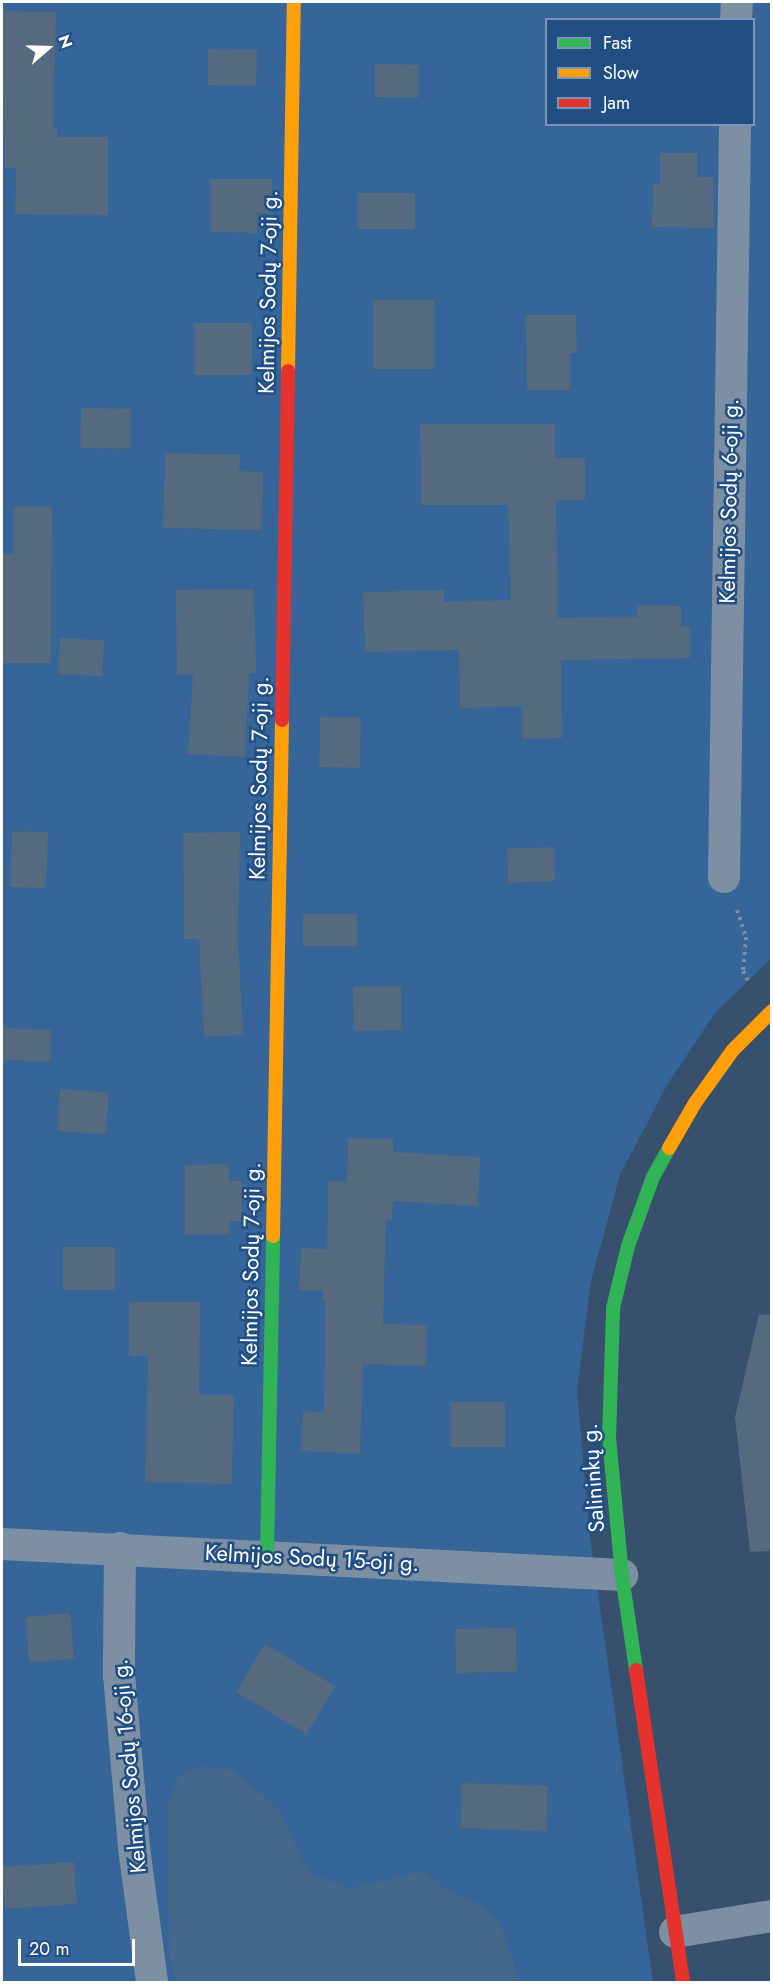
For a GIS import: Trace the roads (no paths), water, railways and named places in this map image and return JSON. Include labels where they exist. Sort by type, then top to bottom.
[{"type":"street","name":"Kelmijos Sodų 7-oji g.","points":[[267,1555],[294,2]]},
{"type":"street","points":[[736,18],[737,2]]},
{"type":"street","name":"Kelmijos Sodų 6-oji g.","points":[[724,877],[735,126]]},
{"type":"street","name":"Salininkų g.","points":[[683,1983],[622,1575],[609,1438],[609,1362],[613,1308],[628,1246],[653,1177],[695,1103],[733,1050],[769,1013]]},
{"type":"street","name":"Kelmijos Sodų 15-oji g.","points":[[2,1544],[267,1555],[622,1575]]},
{"type":"street","name":"Kelmijos Sodų 16-oji g.","points":[[120,1548],[119,1676],[134,1848],[152,1983]]},
{"type":"street","points":[[675,1932],[771,1916]]}]
